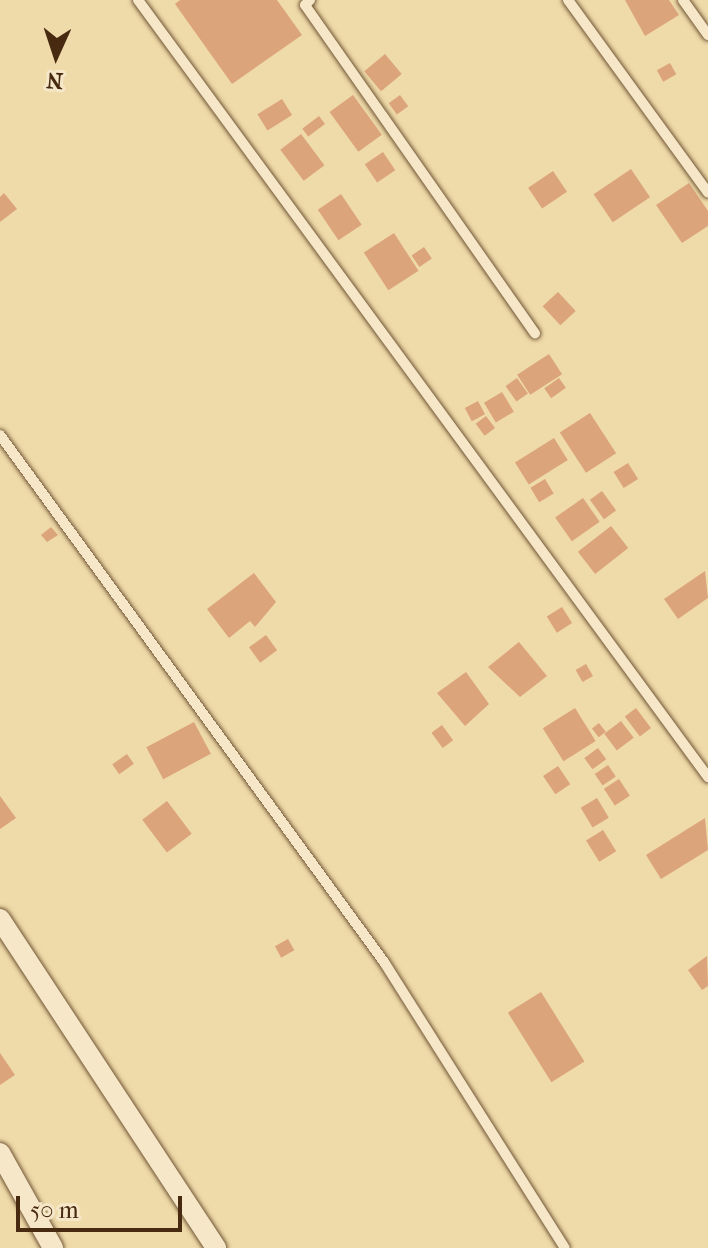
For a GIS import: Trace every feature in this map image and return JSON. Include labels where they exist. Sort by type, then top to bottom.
[{"type":"street","points":[[0,919],[216,1248]]},
{"type":"street","points":[[0,1153],[53,1248]]},
{"type":"lane","points":[[138,0],[708,777]]},
{"type":"lane","points":[[310,0],[305,5],[313,18],[535,333]]},
{"type":"lane","points":[[568,0],[708,193]]},
{"type":"lane","points":[[683,0],[708,35]]},
{"type":"lane","points":[[0,435],[384,962],[565,1248]]},
{"type":"building","points":[[180,0],[277,0],[302,35],[232,84],[175,4]]},
{"type":"building","points":[[625,0],[669,0],[679,15],[645,36]]},
{"type":"building","points":[[385,54],[402,74],[381,91],[364,71]]},
{"type":"building","points":[[670,63],[676,74],[663,82],[657,70]]},
{"type":"building","points":[[353,95],[382,135],[358,152],[330,112]]},
{"type":"building","points":[[400,95],[408,106],[397,115],[389,103]]},
{"type":"building","points":[[282,99],[292,115],[267,130],[257,114]]},
{"type":"building","points":[[319,116],[325,124],[308,137],[302,129]]},
{"type":"building","points":[[301,134],[324,165],[304,181],[280,150]]},
{"type":"building","points":[[383,152],[395,170],[377,183],[365,164]]},
{"type":"building","points":[[631,169],[650,197],[613,222],[594,194]]},
{"type":"building","points":[[553,171],[567,192],[542,209],[528,188]]},
{"type":"building","points":[[689,183],[708,211],[708,226],[682,243],[656,205]]},
{"type":"building","points":[[4,193],[17,209],[0,222],[0,197]]},
{"type":"building","points":[[341,194],[362,225],[338,240],[318,210]]},
{"type":"building","points":[[394,233],[419,271],[388,290],[364,253]]},
{"type":"building","points":[[424,247],[432,259],[419,267],[412,255]]},
{"type":"building","points":[[558,292],[576,311],[560,325],[543,306]]},
{"type":"building","points":[[549,354],[562,374],[530,395],[517,375]]},
{"type":"building","points":[[517,378],[528,394],[516,402],[506,386]]},
{"type":"building","points":[[559,378],[566,388],[551,398],[544,388]]},
{"type":"building","points":[[502,392],[514,412],[496,423],[484,403]]},
{"type":"building","points":[[478,401],[485,414],[472,421],[465,408]]},
{"type":"building","points":[[590,413],[616,453],[586,473],[560,433]]},
{"type":"building","points":[[486,416],[495,428],[485,436],[476,424]]},
{"type":"building","points":[[554,438],[568,460],[529,484],[515,462]]},
{"type":"building","points":[[628,463],[638,479],[624,488],[614,472]]},
{"type":"building","points":[[545,479],[554,494],[539,502],[530,488]]},
{"type":"building","points":[[602,491],[616,510],[604,519],[590,500]]},
{"type":"building","points":[[583,498],[600,522],[572,541],[555,518]]},
{"type":"building","points":[[611,526],[628,548],[595,574],[578,552]]},
{"type":"building","points":[[51,527],[58,535],[47,542],[41,535]]},
{"type":"building","points":[[705,571],[708,598],[678,619],[664,599]]},
{"type":"building","points":[[254,573],[276,602],[255,627],[250,621],[229,638],[207,609]]},
{"type":"building","points":[[562,607],[572,623],[557,633],[547,617]]},
{"type":"building","points":[[266,635],[277,650],[260,663],[249,647]]},
{"type":"building","points":[[519,642],[547,676],[520,697],[488,667]]},
{"type":"building","points":[[586,664],[593,676],[583,682],[576,670]]},
{"type":"building","points":[[466,672],[489,704],[465,726],[437,693]]},
{"type":"building","points":[[575,708],[596,741],[563,761],[543,728]]},
{"type":"building","points":[[636,708],[651,728],[640,736],[625,716]]},
{"type":"building","points":[[621,721],[634,738],[617,750],[604,734]]},
{"type":"building","points":[[194,722],[211,754],[163,779],[146,747]]},
{"type":"building","points":[[599,723],[606,732],[599,737],[592,729]]},
{"type":"building","points":[[442,725],[453,740],[443,748],[431,733]]},
{"type":"building","points":[[598,748],[606,759],[592,769],[584,758]]},
{"type":"building","points":[[127,754],[134,764],[119,774],[112,764]]},
{"type":"building","points":[[608,765],[616,777],[603,786],[595,774]]},
{"type":"building","points":[[558,766],[570,784],[555,794],[543,776]]},
{"type":"building","points":[[619,779],[630,796],[615,806],[604,789]]},
{"type":"building","points":[[0,796],[16,818],[0,829]]},
{"type":"building","points":[[597,798],[609,818],[593,828],[581,808]]},
{"type":"building","points":[[167,801],[192,834],[167,852],[142,820]]},
{"type":"building","points":[[705,818],[708,850],[661,879],[646,855]]},
{"type":"building","points":[[603,830],[616,851],[599,862],[586,841]]},
{"type":"building","points":[[288,939],[294,950],[281,958],[275,946]]},
{"type":"building","points":[[707,956],[708,986],[702,990],[688,970]]},
{"type":"building","points":[[541,992],[584,1062],[551,1082],[508,1013]]},
{"type":"building","points":[[0,1053],[15,1075],[0,1085]]}]
